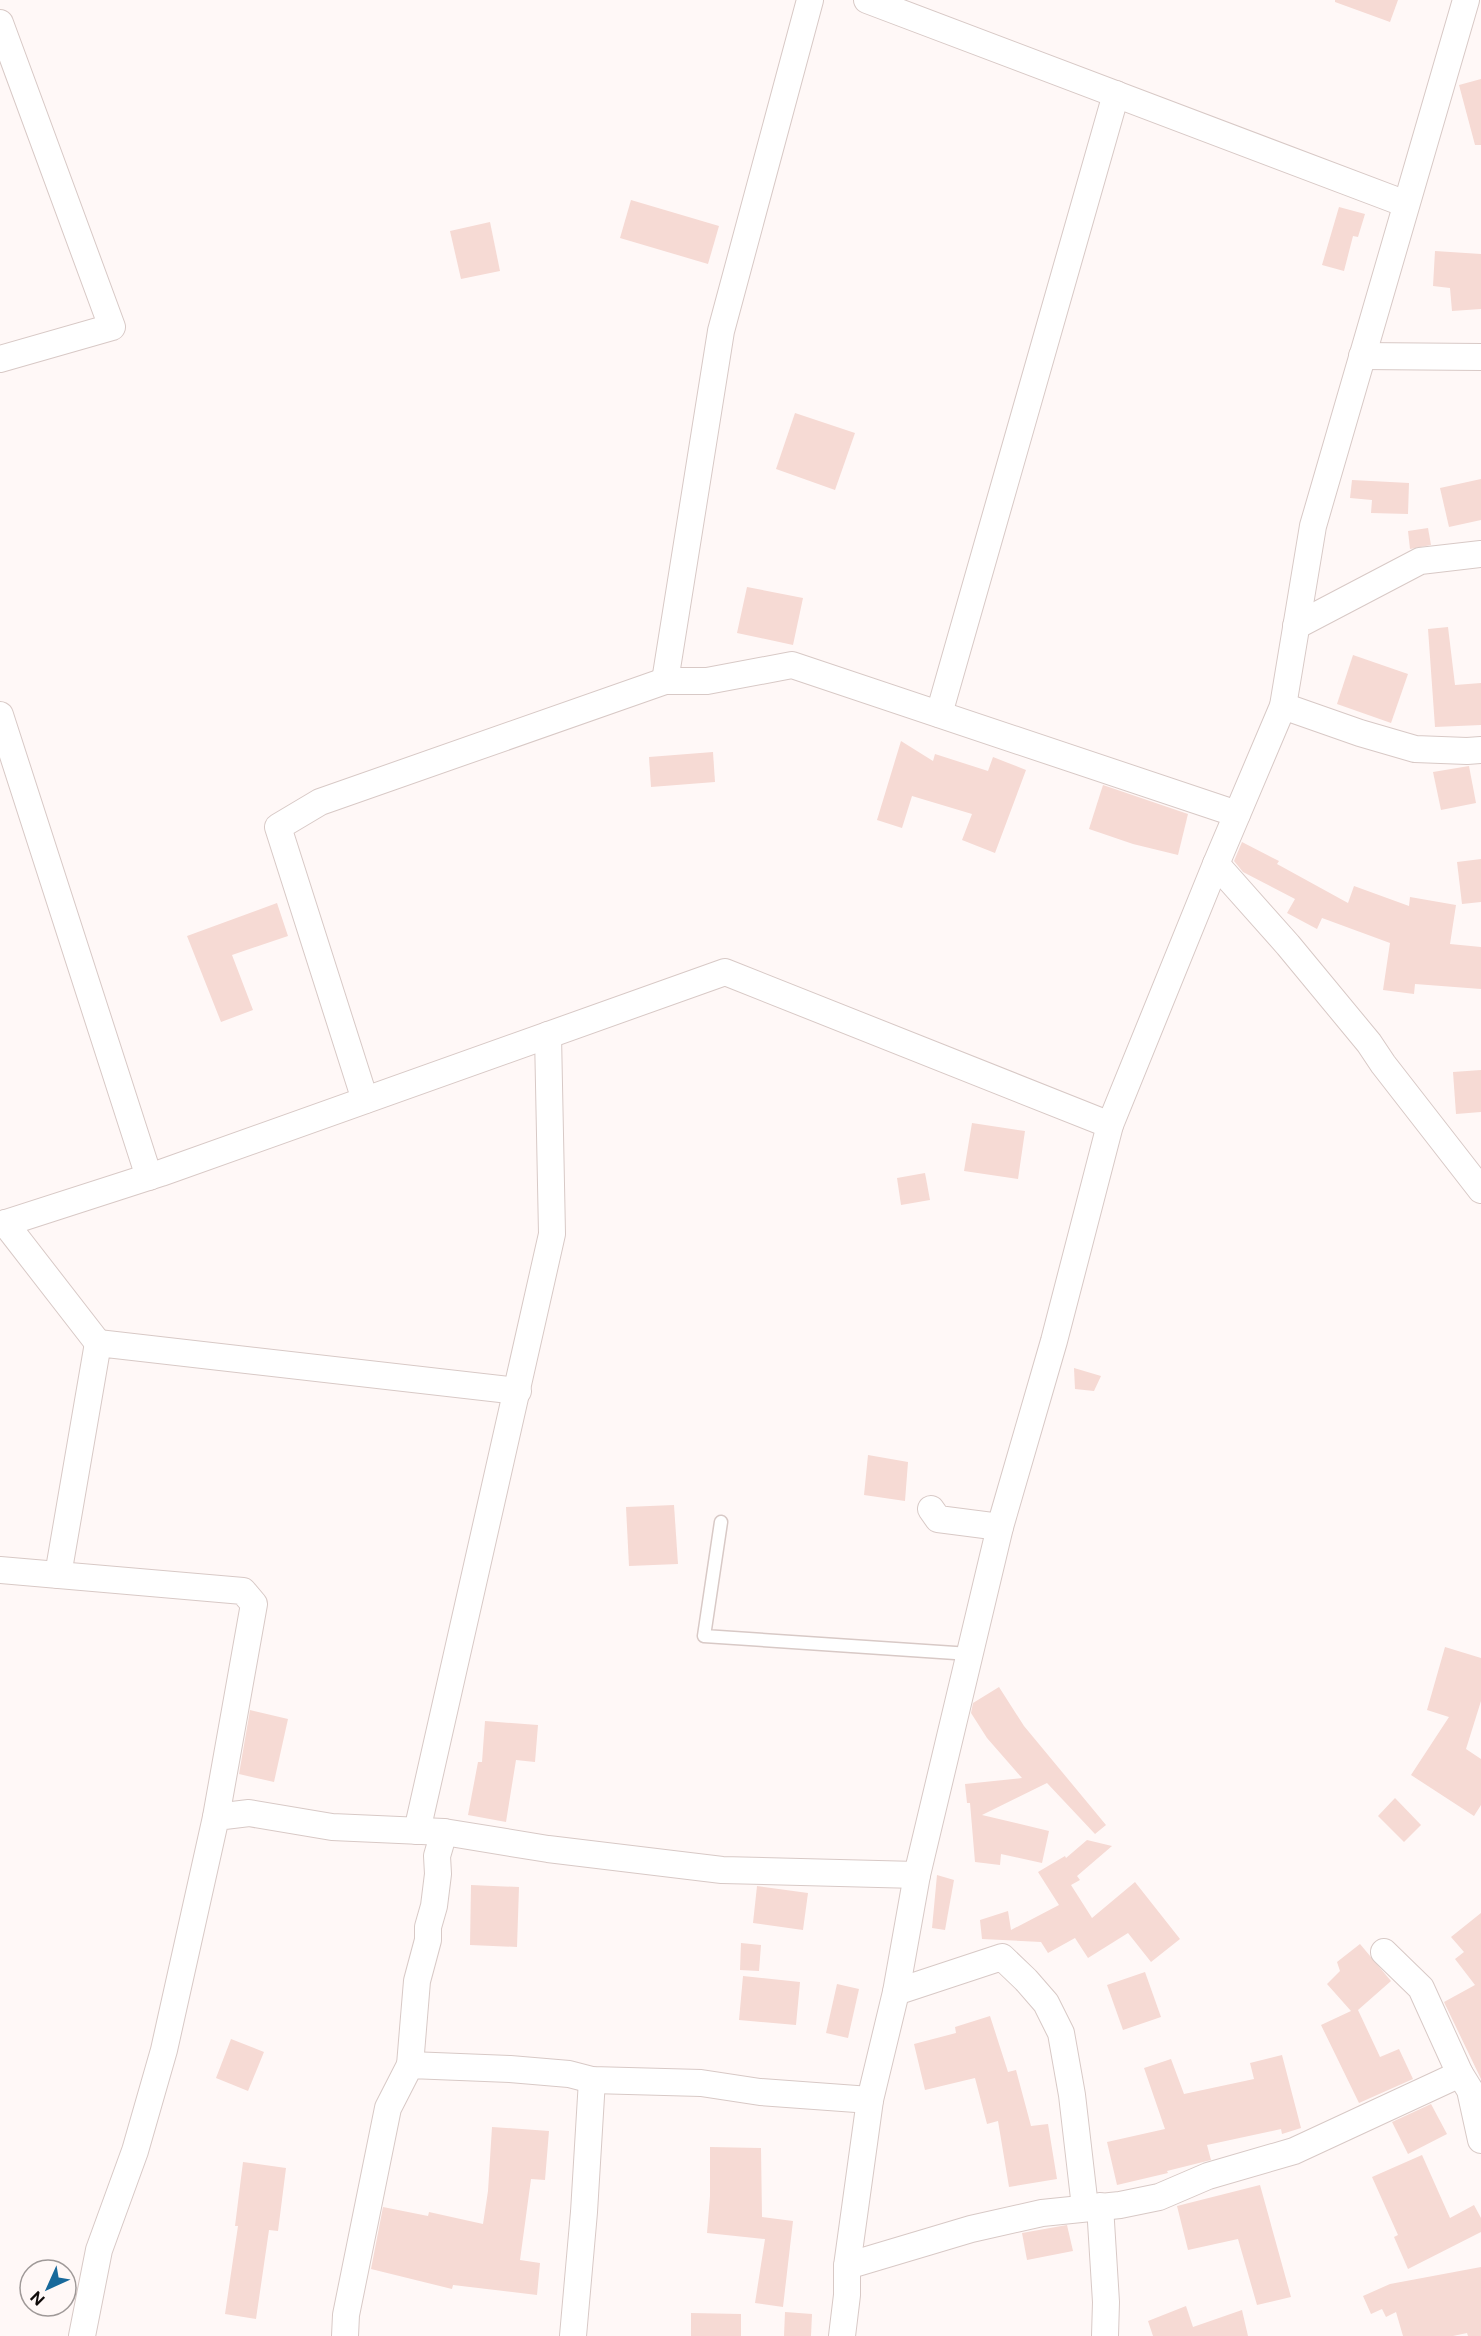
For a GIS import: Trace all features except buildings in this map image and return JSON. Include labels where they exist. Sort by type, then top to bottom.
[{"type":"street","points":[[665,681],[721,331],[810,0]]},
{"type":"street","points":[[867,0],[1406,204]]},
{"type":"street","points":[[842,2336],[847,2266],[870,2100],[896,1992],[917,1875],[1000,1527],[1054,1341],[1110,1125],[1215,864],[1283,706],[1313,526],[1466,0]]},
{"type":"street","points":[[0,12],[112,327],[0,359]]},
{"type":"street","points":[[939,714],[1116,94]]},
{"type":"street","points":[[1362,356],[1481,357]]},
{"type":"street","points":[[1296,626],[1419,561],[1481,554]]},
{"type":"street","points":[[365,1100],[278,827],[320,802],[665,681],[707,681],[792,665],[1237,814]]},
{"type":"street","points":[[1283,706],[1360,733],[1415,749],[1481,750]]},
{"type":"street","points":[[0,715],[149,1177]]},
{"type":"street","points":[[1215,864],[1288,945],[1369,1043],[1481,1190]]},
{"type":"street","points":[[518,1391],[98,1343],[3,1224],[149,1177],[725,972],[1110,1125]]},
{"type":"street","points":[[417,1831],[552,1233],[548,1035]]},
{"type":"street","points":[[58,1575],[98,1343]]},
{"type":"street","points":[[931,1509],[938,1519],[1000,1527]]},
{"type":"street","points":[[0,1570],[243,1591],[254,1604],[216,1817],[164,2050],[135,2151],[99,2250],[82,2336]]},
{"type":"street","points":[[216,1817],[249,1814],[332,1827],[444,1832],[548,1849],[722,1870],[917,1875]]},
{"type":"street","points":[[345,2336],[346,2315],[388,2108],[410,2066],[417,1981],[428,1940],[428,1927],[434,1906],[438,1874],[437,1856],[444,1832]]},
{"type":"street","points":[[1383,1952],[1421,1988],[1470,2082],[1481,2140]]},
{"type":"street","points":[[896,1992],[1002,1957],[1046,2003],[1061,2033],[1092,2207],[1106,2302],[1106,2336]]},
{"type":"street","points":[[410,2066],[510,2069],[569,2074],[592,2080],[701,2083],[760,2092],[870,2100]]},
{"type":"street","points":[[573,2336],[592,2080]]},
{"type":"street","points":[[847,2266],[971,2229],[1042,2213],[1120,2205],[1159,2197],[1208,2176],[1294,2151],[1470,2082]]},
{"type":"lane","points":[[721,1522],[704,1636],[970,1654]]}]
